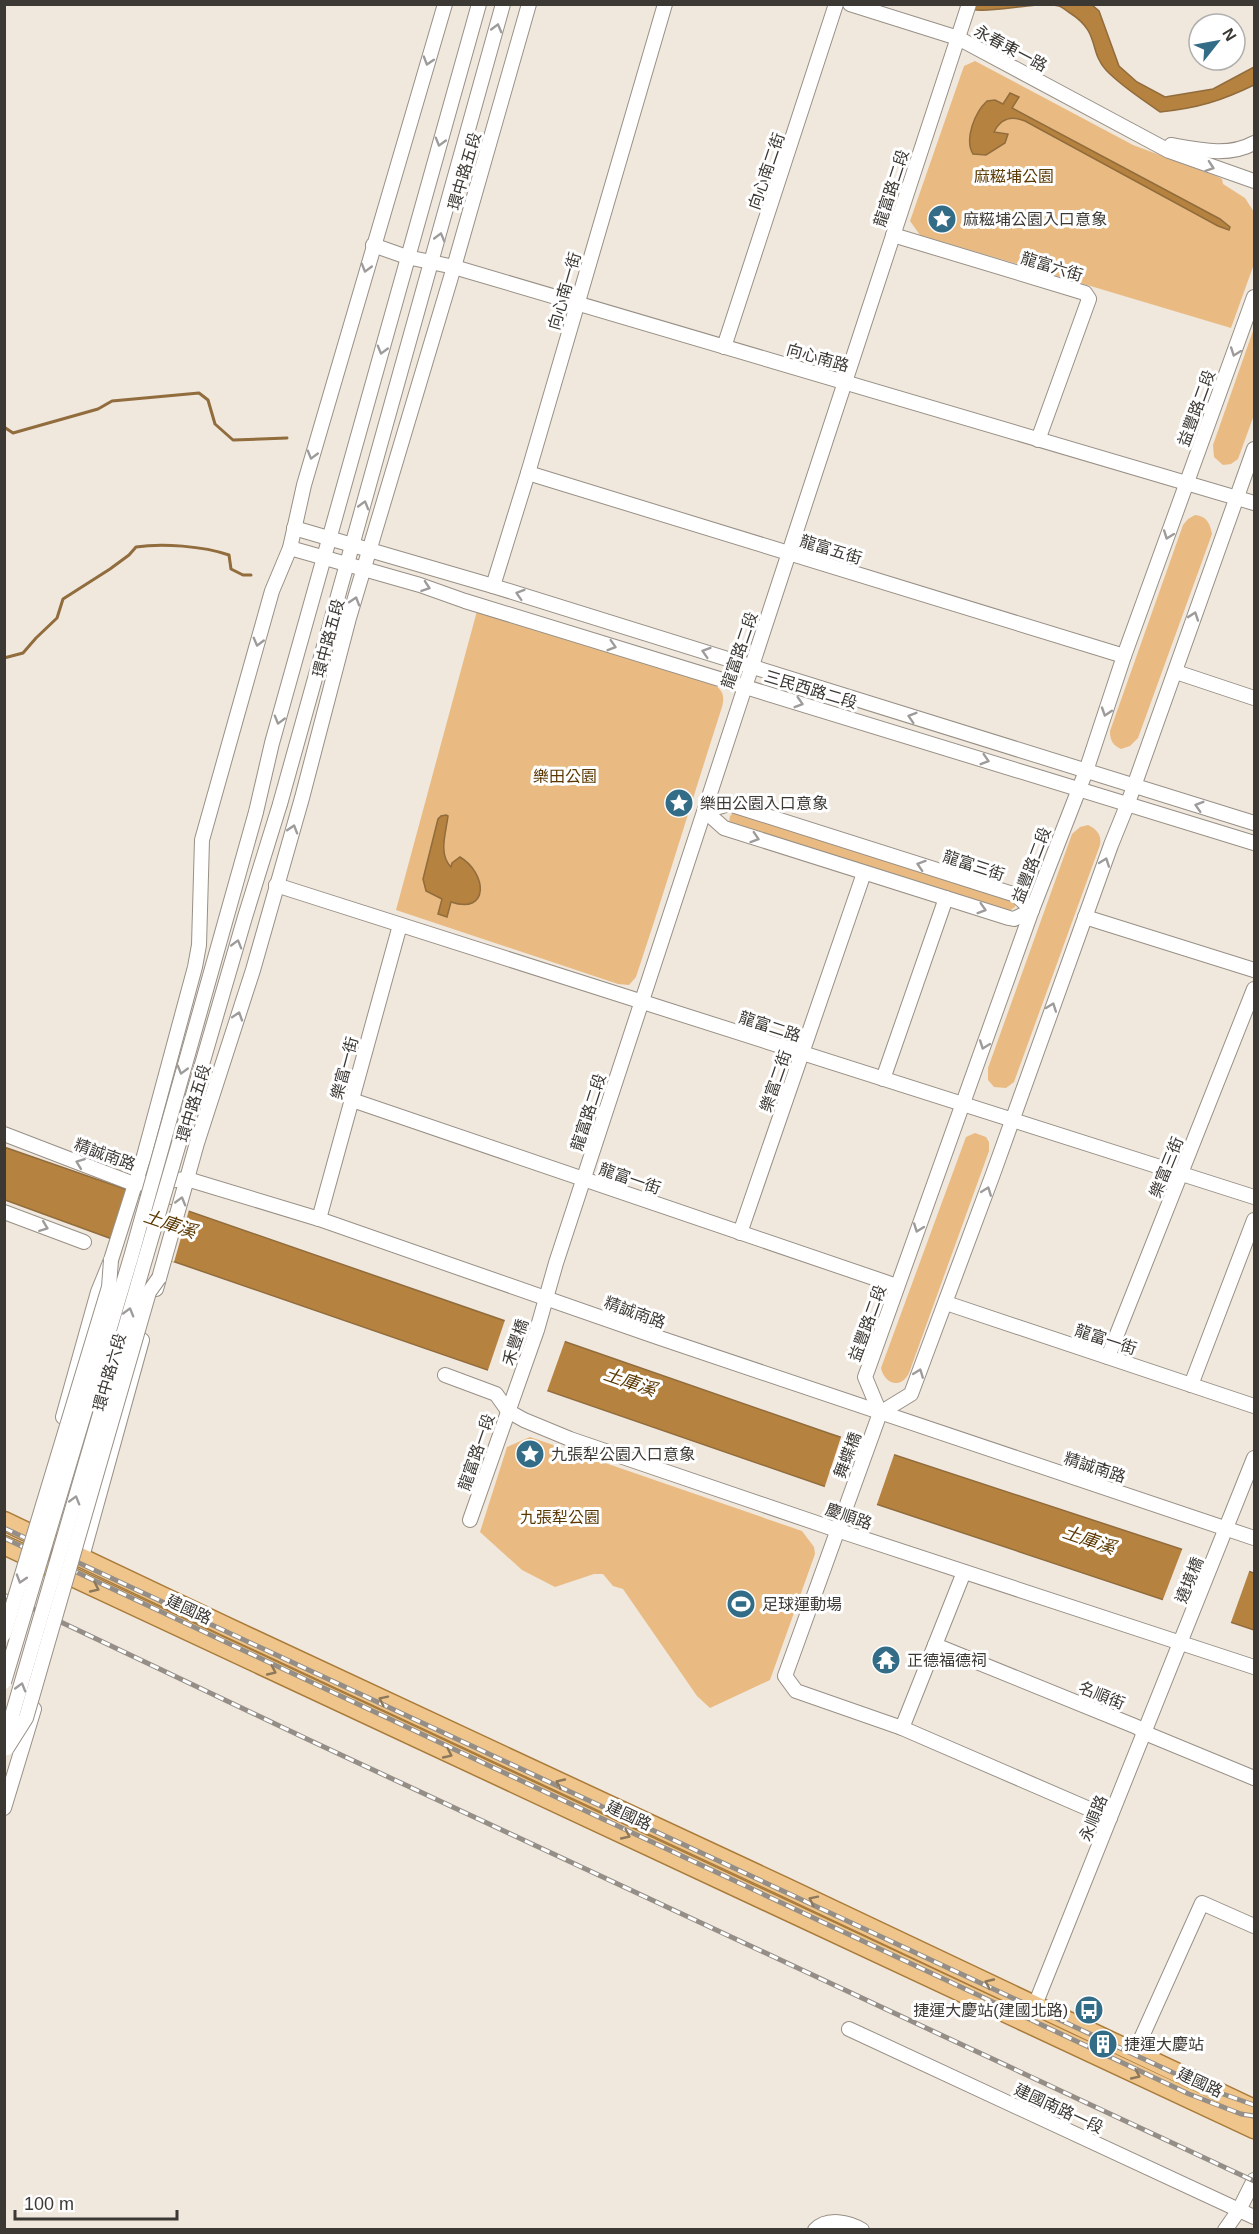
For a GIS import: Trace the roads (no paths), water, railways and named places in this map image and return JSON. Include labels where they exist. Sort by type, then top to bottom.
[{"type":"main road","name":"建國路","points":[[4,1521],[1254,2109]]},
{"type":"main road","name":"建國路","points":[[4,1545],[1254,2129]]},
{"type":"street","name":"環中路五段","points":[[111,1260],[144,1156],[195,966],[199,945],[202,840],[272,591],[290,548],[303,485],[445,4]]},
{"type":"street","name":"環中路五段","points":[[4,1682],[131,1257],[479,4]]},
{"type":"street","name":"環中路五段","points":[[4,1743],[280,804],[503,4]]},
{"type":"street","name":"環中路五段","points":[[159,1278],[187,1179],[253,970],[350,618],[454,267],[528,4]]},
{"type":"street","name":"向心南一街","points":[[493,586],[665,4]]},
{"type":"street","name":"向心南二街","points":[[724,347],[836,4]]},
{"type":"street","name":"永春東一路","points":[[850,4],[958,38],[1149,141],[1177,154],[1254,181]]},
{"type":"street","name":"龍富路二段","points":[[546,1298],[967,8]]},
{"type":"street","name":"永春東一路","points":[[1149,141],[1219,152],[1245,148],[1254,143]]},
{"type":"street","points":[[1234,175],[1254,189]]},
{"type":"street","name":"龍富六街","points":[[893,235],[1085,293],[1089,299],[1038,440]]},
{"type":"street","name":"向心南路","points":[[373,246],[432,264],[454,267],[1254,503]]},
{"type":"street","name":"益豐路二段","points":[[880,1413],[865,1377],[1032,910],[1086,771],[1124,656],[1254,297]]},
{"type":"street","points":[[880,1413],[911,1394],[1176,672],[1254,449]]},
{"type":"street","name":"龍富五街","points":[[528,473],[1124,656]]},
{"type":"street","name":"三民西路二段","points":[[294,528],[493,586],[1254,823]]},
{"type":"street","name":"三民西路二段","points":[[290,548],[420,585],[465,601],[1254,843]]},
{"type":"street","points":[[1176,672],[1254,698]]},
{"type":"street","name":"龍富三街","points":[[705,811],[729,804],[1016,895],[1032,910]]},
{"type":"street","points":[[705,811],[724,828],[1014,919],[1032,910]]},
{"type":"street","name":"樂富二街","points":[[740,1233],[864,873]]},
{"type":"street","name":"龍富二路","points":[[276,885],[1254,1197]]},
{"type":"street","points":[[883,1079],[946,898]]},
{"type":"street","points":[[1085,917],[1254,970]]},
{"type":"street","name":"樂富一街","points":[[319,1219],[400,925]]},
{"type":"street","name":"樂富三街","points":[[1108,1357],[1254,989]]},
{"type":"street","name":"龍富一街","points":[[352,1100],[897,1286]]},
{"type":"street","name":"精誠南路","points":[[4,1134],[134,1184],[187,1179],[319,1219],[880,1413],[1254,1538]]},
{"type":"street","points":[[4,1212],[84,1242]]},
{"type":"street","points":[[1191,1385],[1254,1220]]},
{"type":"street","name":"環中路六段","points":[[30,1532],[98,1292],[111,1260]]},
{"type":"street","name":"環中路六段","points":[[4,1634],[109,1287],[111,1260]]},
{"type":"street","name":"環中路六段","points":[[82,1557],[159,1278]]},
{"type":"street","name":"環中路六段","points":[[4,1752],[26,1718],[149,1292],[159,1278]]},
{"type":"street","name":"禾豐橋","points":[[514,1396],[546,1298]]},
{"type":"street","name":"龍富一街","points":[[946,1303],[1254,1406]]},
{"type":"street","name":"慶順路","points":[[445,1375],[496,1394],[508,1411],[570,1439],[837,1530],[1254,1667]]},
{"type":"street","name":"龍富路一段","points":[[470,1520],[514,1396]]},
{"type":"street","name":"舞蝶橋","points":[[880,1413],[785,1676],[796,1691],[902,1728]]},
{"type":"street","points":[[1227,1528],[1254,1458]]},
{"type":"street","name":"遶境橋","points":[[1181,1643],[1227,1528]]},
{"type":"street","points":[[964,1572],[902,1728],[1110,1818]]},
{"type":"street","points":[[4,1628],[10,1624],[44,1637],[50,1654],[4,1808]]},
{"type":"street","name":"永順路","points":[[1035,2005],[1181,1643]]},
{"type":"street","name":"名順街","points":[[935,1646],[1137,1726],[1145,1732],[1254,1778]]},
{"type":"street","points":[[1135,2052],[1202,1903],[1254,1926]]},
{"type":"street","name":"建國南路一段","points":[[849,2029],[1254,2217]]},
{"type":"street","points":[[1225,2229],[1239,2210],[1254,2180]]},
{"type":"street","points":[[815,2229],[821,2223],[827,2222],[852,2224],[862,2229]]},
{"type":"water","points":[[959,5],[1035,5],[991,10],[967,9]]},
{"type":"water","points":[[1050,5],[1092,5],[1099,11],[1119,66],[1137,82],[1165,97],[1213,89],[1254,67],[1254,85],[1209,103],[1160,112],[1106,70],[1086,28],[1080,20],[1060,7]]},
{"type":"water","points":[[1010,93],[1019,97],[1012,108],[1220,219],[1230,227],[1229,230],[1020,119],[1007,119],[997,127],[994,132],[1008,134],[1005,143],[986,155],[973,154],[970,134],[978,112],[987,101],[995,100],[1003,104]]},
{"type":"water","points":[[448,816],[444,850],[447,862],[451,867],[452,863],[460,857],[469,864],[479,882],[480,890],[478,898],[473,903],[451,902],[447,917],[438,914],[442,899],[426,891],[423,879],[438,819]]},
{"type":"water","name":"土庫溪","points":[[4,1147],[831,1434],[1254,1573],[1254,1630],[864,1500],[175,1262],[5,1200]]},
{"type":"waterway","points":[[4,427],[13,433],[98,409],[112,401],[199,393],[208,400],[215,424],[233,440],[287,438]]},
{"type":"waterway","points":[[4,658],[23,653],[57,618],[63,599],[110,569],[136,547],[158,545],[207,549],[229,555],[231,569],[243,575],[251,575]]},
{"type":"railway","points":[[4,1528],[1206,2088],[1254,2105]]},
{"type":"railway","points":[[4,1538],[1189,2094],[1241,2114],[1254,2116]]},
{"type":"railway","points":[[4,1595],[1254,2181]]},
{"type":"place","name":"麻糍埔公園入口意象","points":[[942,219]]},
{"type":"place","name":"樂田公園入口意象","points":[[679,803]]},
{"type":"place","name":"九張犁公園入口意象","points":[[530,1454]]},
{"type":"place","name":"足球運動場","points":[[741,1604]]},
{"type":"place","name":"正德福德祠","points":[[886,1660]]},
{"type":"place","name":"捷運大慶站(建國北路)","points":[[1089,2010]]},
{"type":"place","name":"捷運大慶站","points":[[1103,2044]]},
{"type":"park label","name":"麻糍埔公園","points":[[1014,176]]},
{"type":"park label","name":"樂田公園","points":[[565,776]]},
{"type":"park label","name":"九張犁公園","points":[[560,1517]]}]
